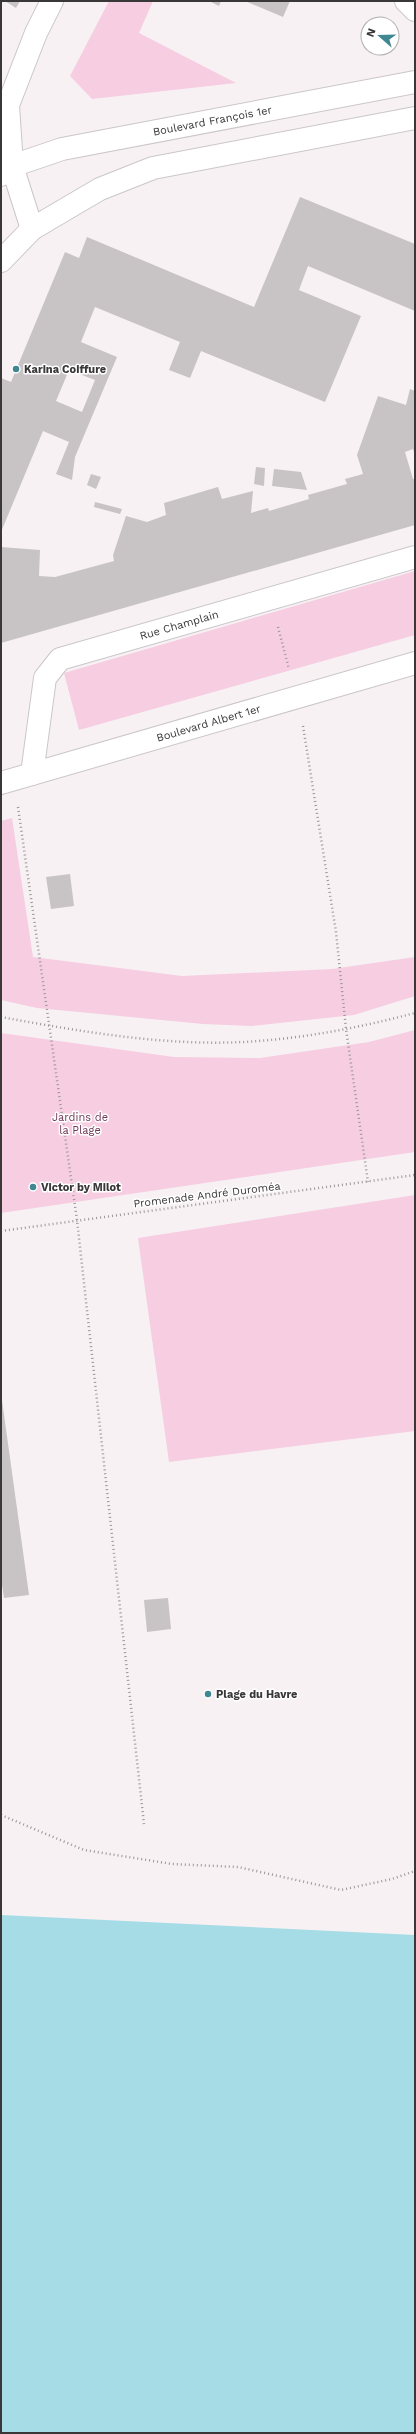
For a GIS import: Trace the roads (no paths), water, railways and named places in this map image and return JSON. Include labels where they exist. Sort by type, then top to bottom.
[{"type":"street","points":[[32,229],[6,170],[8,105],[36,33],[52,1]]},
{"type":"street","points":[[406,1],[415,10]]},
{"type":"street","name":"Boulevard François 1er","points":[[6,170],[62,149],[415,82]]},
{"type":"street","points":[[1,261],[32,229],[100,189],[153,168],[415,118]]},
{"type":"street","name":"Rue Champlain","points":[[16,778],[45,678],[60,659],[270,600],[415,557]]},
{"type":"street","name":"Boulevard Albert 1er","points":[[16,778],[415,663]]},
{"type":"water","points":[[1,1915],[415,1935],[415,2433],[1,2433]]},
{"type":"place","name":"Karina Coiffure","points":[[16,369]]},
{"type":"place","name":"Victor by Milot","points":[[33,1187]]},
{"type":"place","name":"Plage du Havre","points":[[208,1694]]},
{"type":"park label","name":"Jardins de la Plage","points":[[80,1123]]}]
